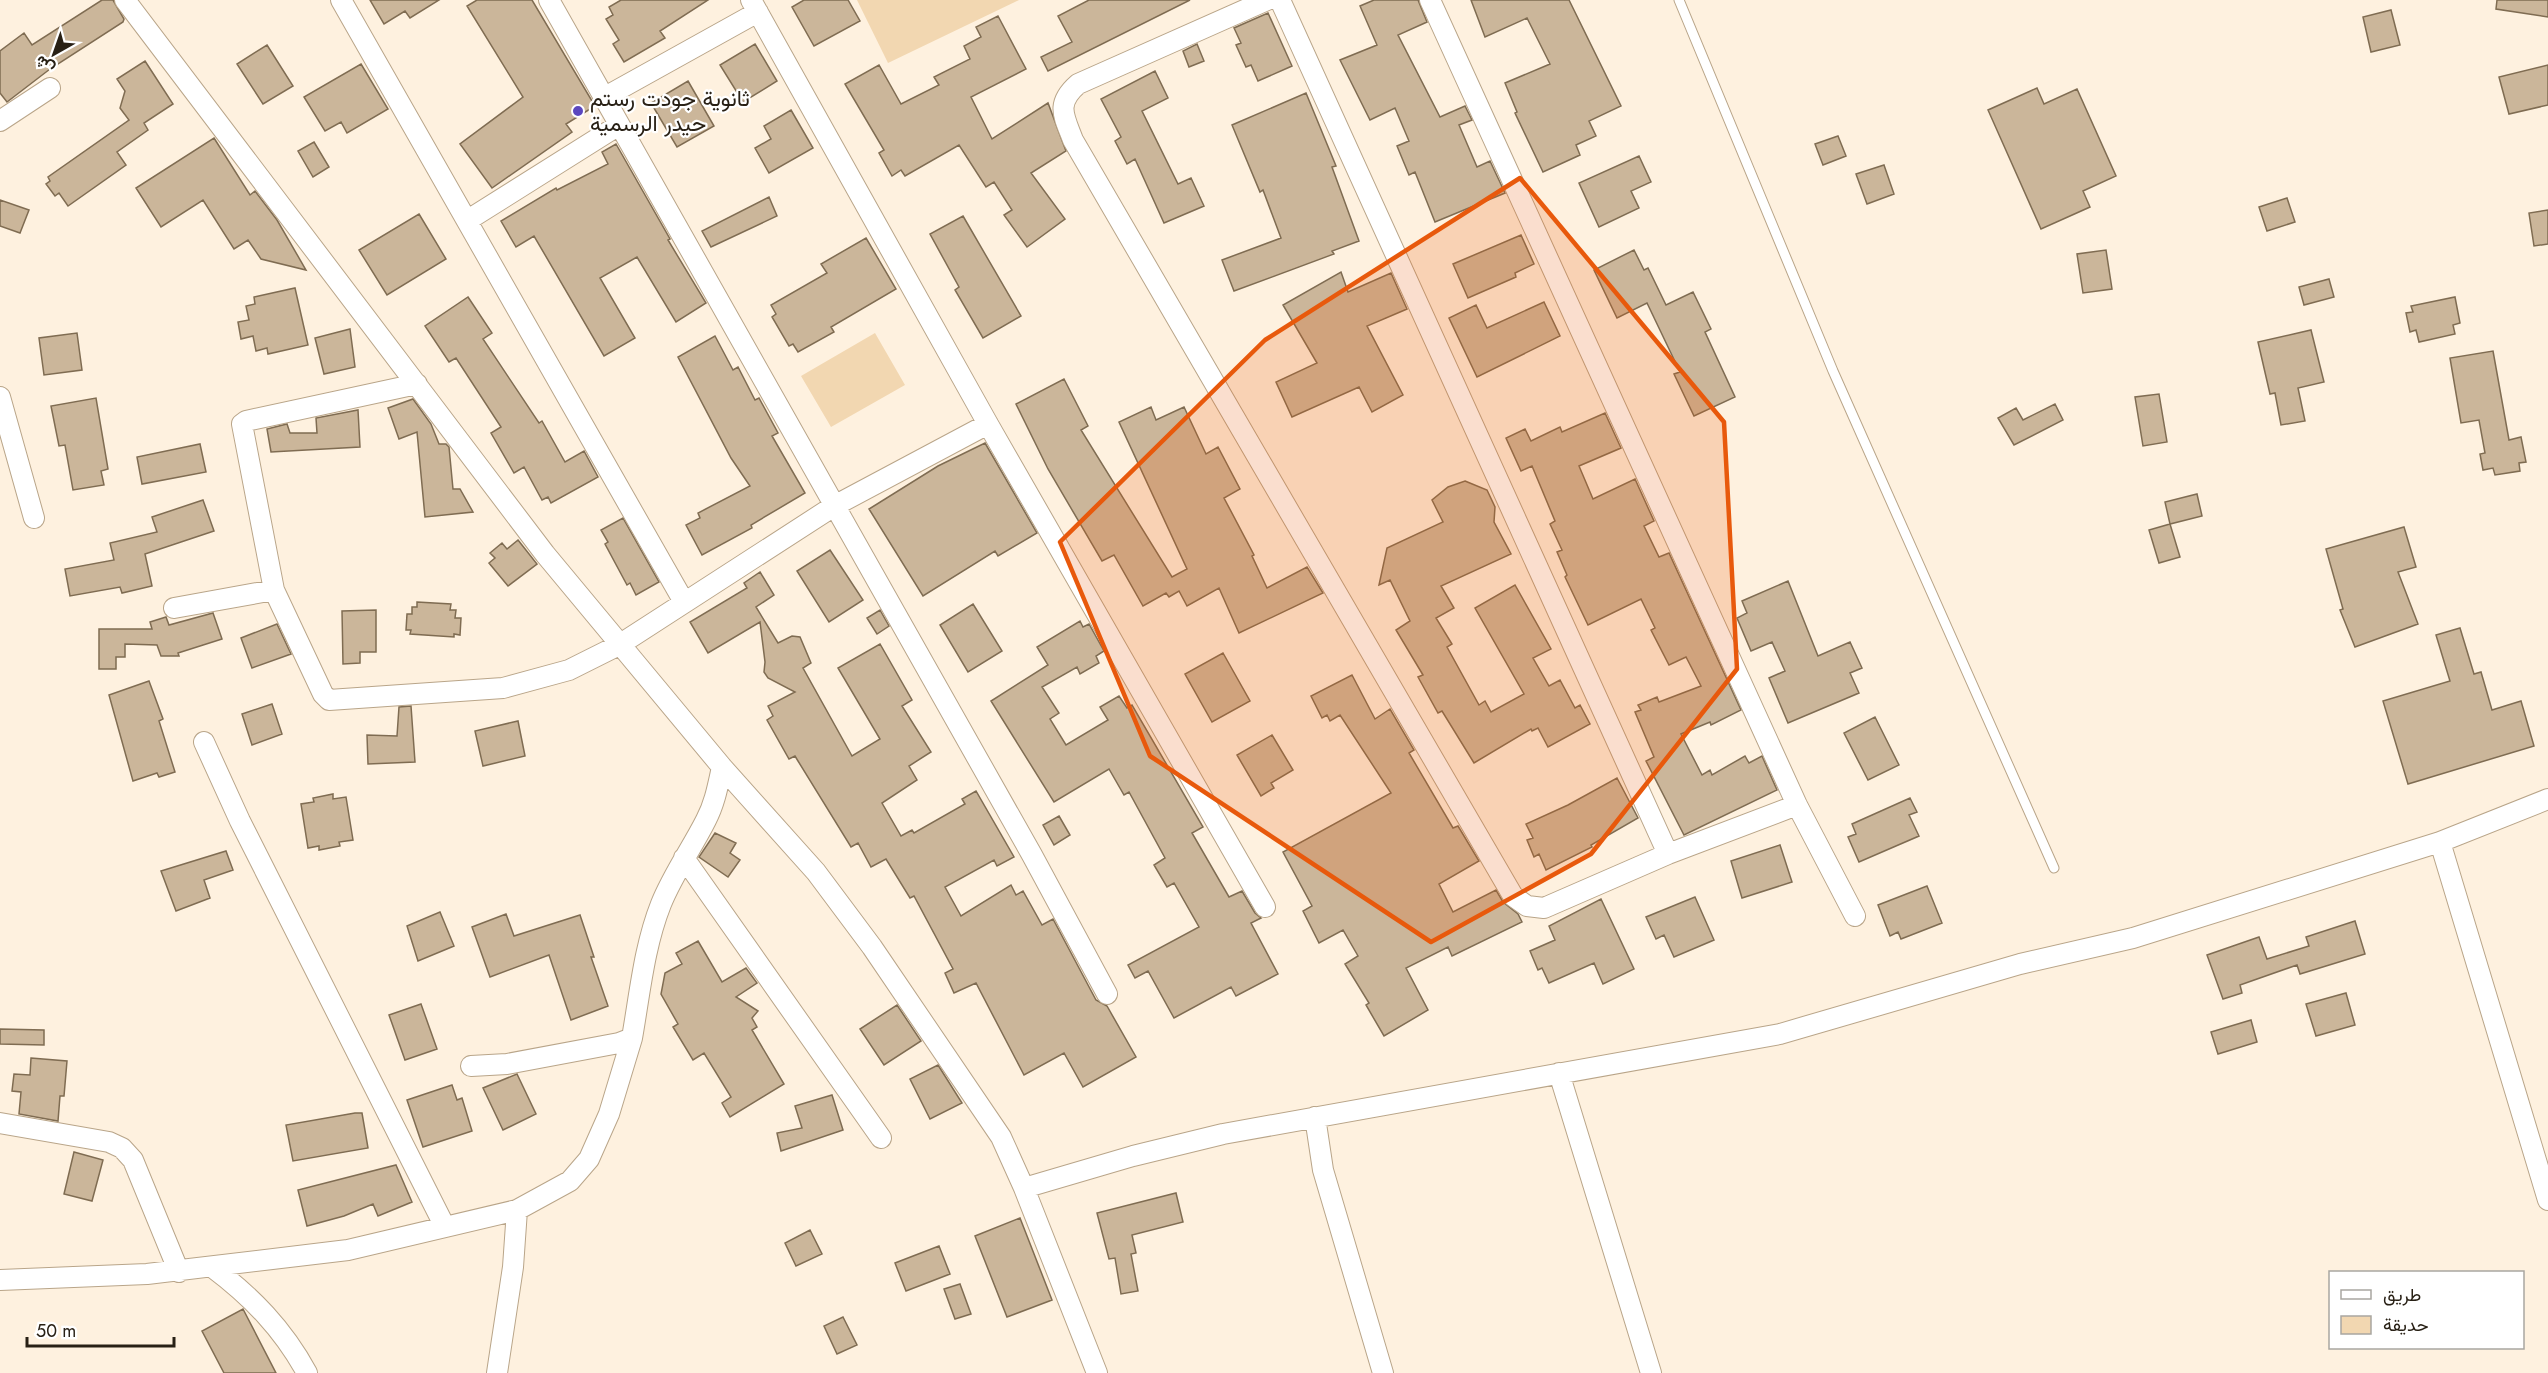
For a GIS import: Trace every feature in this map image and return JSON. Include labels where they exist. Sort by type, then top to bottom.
[{"type":"street","points":[[125,0],[544,555],[722,767],[816,872],[872,947],[1001,1137],[1024,1188],[1097,1373]]},
{"type":"street","points":[[340,0],[468,220],[684,602]]},
{"type":"street","points":[[549,0],[1107,994]]},
{"type":"street","points":[[1267,0],[1078,84],[1065,95],[1063,105],[1073,140],[1514,896],[1527,906],[1544,908],[1668,854],[1797,805]]},
{"type":"street","points":[[1280,0],[1668,854]]},
{"type":"street","points":[[1430,0],[1797,805],[1855,916]]},
{"type":"street","points":[[604,97],[755,6],[988,424],[1264,907]]},
{"type":"street","points":[[0,121],[50,88]]},
{"type":"street","points":[[468,220],[619,125]]},
{"type":"street","points":[[417,384],[246,421],[242,424],[274,590],[323,694],[329,700],[503,688],[570,669],[620,645],[834,506],[988,424]]},
{"type":"street","points":[[0,397],[34,518]]},
{"type":"street","points":[[174,608],[274,590]]},
{"type":"street","points":[[204,742],[240,820],[445,1227]]},
{"type":"street","points":[[0,1280],[179,1272],[348,1250],[517,1210],[570,1181],[589,1159],[609,1114],[632,1038],[644,974],[645,954],[660,906],[707,818],[722,767]]},
{"type":"street","points":[[1024,1188],[1212,1136],[1780,1034],[2010,967],[2133,938],[2440,842],[2548,800]]},
{"type":"street","points":[[2440,842],[2548,1200]]},
{"type":"street","points":[[684,858],[881,1138]]},
{"type":"street","points":[[471,1066],[507,1064],[619,1043],[632,1038]]},
{"type":"street","points":[[1559,1073],[1651,1373]]},
{"type":"street","points":[[1315,1117],[1323,1170],[1383,1373]]},
{"type":"street","points":[[0,1123],[79,1136],[122,1148],[133,1160],[179,1272]]},
{"type":"street","points":[[497,1373],[513,1267],[517,1210]]},
{"type":"street","points":[[212,1267],[238,1287],[266,1314],[291,1343],[307,1373]]},
{"type":"lane","points":[[1679,0],[1833,371],[2054,868]]},
{"type":"highlighted area","points":[[1520,178],[1724,422],[1737,669],[1591,854],[1431,942],[1150,756],[1060,542],[1265,340]]},
{"type":"green space","points":[[857,0],[1019,0],[888,63]]},
{"type":"green space","points":[[875,333],[905,385],[831,427],[801,376]]},
{"type":"building","points":[[102,0],[113,0],[124,19],[123,22],[50,69],[7,102],[0,93],[0,51],[24,33],[32,45]]},
{"type":"building","points":[[370,0],[439,0],[410,18],[405,11],[384,24]]},
{"type":"building","points":[[477,0],[532,0],[595,106],[566,124],[572,132],[492,188],[460,144],[523,97],[467,6]]},
{"type":"building","points":[[621,0],[708,0],[660,31],[665,38],[624,62],[613,44],[619,40],[606,19],[613,15],[609,7]]},
{"type":"building","points":[[804,0],[848,0],[860,21],[814,46],[792,7]]},
{"type":"building","points":[[1089,0],[1190,0],[1048,71],[1041,57],[1072,42],[1058,16]]},
{"type":"building","points":[[1374,0],[1418,0],[1427,22],[1398,35],[1440,117],[1465,106],[1472,120],[1459,125],[1477,167],[1490,161],[1505,193],[1435,222],[1415,172],[1409,175],[1397,146],[1409,141],[1395,108],[1370,120],[1340,60],[1377,45],[1360,6]]},
{"type":"building","points":[[1471,0],[1569,0],[1621,106],[1589,121],[1596,136],[1576,145],[1580,155],[1543,172],[1515,113],[1517,112],[1505,83],[1550,64],[1527,18],[1485,37]]},
{"type":"building","points":[[2497,0],[2548,0],[2548,17],[2496,9]]},
{"type":"building","points":[[2391,10],[2400,45],[2371,52],[2363,17]]},
{"type":"building","points":[[1268,13],[1292,66],[1258,81],[1251,65],[1246,67],[1236,45],[1241,43],[1234,28]]},
{"type":"building","points":[[998,16],[1026,69],[971,97],[992,139],[1048,103],[1066,151],[1031,173],[1065,219],[1027,247],[1004,215],[1012,210],[994,182],[986,187],[959,145],[905,176],[901,170],[892,176],[879,153],[884,150],[845,84],[879,65],[901,104],[939,85],[934,77],[970,59],[964,46],[981,37],[976,27]]},
{"type":"building","points":[[755,44],[777,81],[743,102],[720,65]]},
{"type":"building","points":[[1197,44],[1204,61],[1189,67],[1183,51]]},
{"type":"building","points":[[267,45],[293,86],[263,104],[237,64]]},
{"type":"building","points":[[145,61],[173,104],[144,123],[148,130],[117,152],[126,165],[68,206],[59,193],[55,196],[46,184],[50,181],[48,177],[129,120],[120,108],[125,91],[117,79]]},
{"type":"building","points":[[361,64],[388,109],[347,133],[341,122],[325,131],[304,97]]},
{"type":"building","points":[[2548,65],[2548,105],[2509,114],[2499,77]]},
{"type":"building","points":[[1155,71],[1168,98],[1142,111],[1178,184],[1191,178],[1204,206],[1164,223],[1135,159],[1127,164],[1115,141],[1121,137],[1101,99]]},
{"type":"building","points":[[688,81],[714,126],[677,147],[651,103]]},
{"type":"building","points":[[2037,88],[2044,104],[2077,89],[2116,176],[2083,191],[2090,207],[2041,229],[1988,110]]},
{"type":"building","points":[[1306,93],[1336,166],[1332,167],[1359,241],[1332,251],[1334,254],[1234,291],[1222,260],[1281,238],[1263,190],[1260,192],[1232,125]]},
{"type":"building","points":[[791,110],[813,148],[769,173],[755,148],[771,139],[764,126]]},
{"type":"building","points":[[1838,136],[1846,156],[1823,165],[1815,144]]},
{"type":"building","points":[[214,138],[250,195],[255,191],[277,220],[306,270],[261,259],[248,240],[234,249],[203,200],[161,227],[136,188]]},
{"type":"building","points":[[314,142],[329,167],[313,177],[298,151]]},
{"type":"building","points":[[616,144],[670,239],[668,240],[706,303],[676,322],[637,257],[600,278],[635,338],[604,356],[534,236],[516,247],[501,221],[556,188],[557,190],[608,164],[602,152]]},
{"type":"building","points":[[1639,156],[1651,182],[1631,191],[1639,208],[1599,227],[1579,183]]},
{"type":"building","points":[[1884,165],[1894,194],[1867,204],[1856,174]]},
{"type":"building","points":[[769,197],[777,216],[711,247],[702,231]]},
{"type":"building","points":[[2287,198],[2295,222],[2267,231],[2259,207]]},
{"type":"building","points":[[0,200],[29,210],[20,233],[0,226]]},
{"type":"building","points":[[2548,210],[2548,244],[2534,246],[2529,213]]},
{"type":"building","points":[[419,214],[446,259],[387,295],[359,250]]},
{"type":"building","points":[[963,216],[1021,316],[983,338],[955,290],[959,287],[930,234]]},
{"type":"building","points":[[1521,235],[1534,264],[1515,273],[1516,277],[1468,298],[1453,264]]},
{"type":"building","points":[[866,238],[896,289],[831,327],[834,332],[798,352],[793,344],[789,346],[772,317],[776,314],[771,305],[827,273],[821,264]]},
{"type":"building","points":[[1634,250],[1644,270],[1648,268],[1666,305],[1693,292],[1711,329],[1705,332],[1735,397],[1694,416],[1674,374],[1680,372],[1647,303],[1617,318],[1594,270]]},
{"type":"building","points":[[2106,250],[2112,289],[2083,293],[2077,254]]},
{"type":"building","points":[[1341,272],[1348,292],[1391,273],[1407,309],[1367,326],[1403,395],[1372,412],[1359,387],[1292,417],[1276,382],[1317,363],[1283,305]]},
{"type":"building","points":[[2329,279],[2334,297],[2304,305],[2299,287]]},
{"type":"building","points":[[295,288],[308,345],[268,354],[267,348],[256,351],[253,336],[241,339],[238,322],[249,320],[246,306],[255,304],[254,297]]},
{"type":"building","points":[[468,297],[492,333],[483,339],[539,423],[542,421],[565,462],[584,451],[598,477],[551,503],[548,497],[542,500],[524,467],[514,473],[491,433],[501,427],[456,358],[449,362],[425,326]]},
{"type":"building","points":[[2455,297],[2460,323],[2453,325],[2455,334],[2419,342],[2416,330],[2410,332],[2406,313],[2413,312],[2411,306]]},
{"type":"building","points":[[1544,302],[1560,336],[1477,377],[1449,318],[1476,305],[1487,328]]},
{"type":"building","points":[[350,329],[355,367],[324,374],[315,338]]},
{"type":"building","points":[[2311,330],[2324,382],[2298,388],[2305,421],[2281,425],[2275,393],[2270,394],[2258,342]]},
{"type":"building","points":[[77,333],[82,370],[44,375],[39,338]]},
{"type":"building","points":[[715,336],[733,370],[738,367],[755,400],[759,398],[778,433],[772,436],[805,493],[751,525],[752,528],[702,555],[686,525],[700,518],[698,513],[750,486],[731,458],[678,357]]},
{"type":"building","points":[[2493,351],[2509,440],[2521,437],[2526,462],[2519,463],[2520,471],[2495,475],[2493,468],[2483,470],[2480,454],[2485,453],[2479,420],[2461,423],[2450,358]]},
{"type":"building","points":[[1064,379],[1088,426],[1081,430],[1172,577],[1187,569],[1119,422],[1151,407],[1156,420],[1184,407],[1206,454],[1218,447],[1240,489],[1224,498],[1254,555],[1252,556],[1267,588],[1307,567],[1323,593],[1239,633],[1219,588],[1187,606],[1179,591],[1169,597],[1166,593],[1143,606],[1114,555],[1102,561],[1048,469],[1016,404]]},
{"type":"building","points":[[2159,394],[2167,442],[2143,446],[2135,397]]},
{"type":"building","points":[[96,398],[108,469],[101,471],[104,485],[73,490],[65,445],[59,446],[51,406]]},
{"type":"building","points":[[413,399],[431,424],[439,444],[446,444],[449,447],[453,489],[460,489],[473,512],[425,517],[417,432],[399,439],[388,408]]},
{"type":"building","points":[[2055,404],[2063,420],[2014,445],[1998,418],[2016,408],[2023,420]]},
{"type":"building","points":[[358,410],[360,447],[271,452],[267,429],[287,424],[290,433],[317,433],[316,418]]},
{"type":"building","points":[[1605,413],[1621,448],[1579,466],[1593,499],[1635,479],[1654,521],[1644,526],[1659,557],[1669,553],[1741,710],[1711,725],[1710,722],[1681,734],[1702,775],[1710,770],[1712,775],[1745,756],[1749,763],[1762,756],[1777,790],[1684,835],[1646,761],[1654,757],[1635,712],[1641,710],[1638,705],[1657,697],[1659,702],[1701,686],[1686,657],[1669,665],[1651,630],[1655,628],[1641,599],[1588,625],[1565,577],[1567,575],[1557,552],[1562,550],[1550,524],[1555,521],[1532,466],[1521,471],[1506,438],[1525,429],[1531,441],[1560,427],[1562,432]]},
{"type":"building","points":[[985,443],[1037,533],[998,556],[995,551],[923,596],[869,509],[938,466]]},
{"type":"building","points":[[200,444],[206,472],[142,484],[137,457]]},
{"type":"building","points":[[1465,481],[1487,490],[1495,507],[1494,522],[1511,554],[1441,586],[1454,608],[1436,618],[1452,644],[1447,647],[1479,705],[1485,701],[1491,712],[1524,694],[1475,608],[1515,585],[1551,649],[1533,658],[1549,686],[1560,680],[1575,708],[1580,705],[1590,724],[1548,747],[1538,728],[1532,731],[1531,729],[1474,763],[1442,711],[1438,713],[1418,677],[1423,675],[1396,630],[1410,621],[1390,580],[1379,585],[1387,548],[1443,522],[1432,500],[1448,487]]},
{"type":"building","points":[[2197,494],[2202,516],[2170,524],[2165,502]]},
{"type":"building","points":[[203,500],[214,531],[145,554],[152,586],[122,593],[120,587],[70,596],[65,569],[114,560],[110,543],[157,532],[152,517]]},
{"type":"building","points":[[623,518],[659,582],[636,595],[630,583],[627,585],[605,544],[608,542],[601,530]]},
{"type":"building","points":[[2170,524],[2180,557],[2159,563],[2149,530]]},
{"type":"building","points":[[2404,527],[2416,567],[2398,572],[2418,624],[2355,647],[2340,610],[2343,609],[2326,549]]},
{"type":"building","points":[[518,540],[537,564],[508,586],[489,563],[495,558],[490,553],[502,543],[507,549]]},
{"type":"building","points":[[830,550],[863,600],[829,622],[797,571]]},
{"type":"building","points":[[760,572],[774,595],[756,607],[778,643],[792,636],[800,637],[811,663],[803,668],[852,756],[880,739],[838,668],[880,644],[912,700],[902,706],[931,752],[909,766],[917,780],[882,803],[901,836],[912,830],[914,833],[965,804],[962,799],[976,791],[1014,857],[997,866],[994,860],[945,887],[961,916],[1011,885],[1016,895],[1023,891],[1042,925],[1053,919],[1096,1000],[1107,1006],[1136,1057],[1083,1087],[1064,1053],[1024,1075],[976,983],[954,993],[945,973],[953,969],[914,896],[910,898],[886,859],[871,867],[858,843],[851,847],[795,756],[789,759],[767,720],[773,716],[768,706],[795,692],[768,678],[764,672],[760,622],[708,653],[690,622],[747,588],[744,583]]},
{"type":"building","points":[[1788,581],[1818,656],[1850,642],[1862,668],[1850,673],[1859,693],[1788,723],[1769,678],[1785,671],[1772,642],[1751,651],[1737,618],[1747,613],[1742,601]]},
{"type":"building","points":[[417,602],[451,604],[450,610],[456,610],[455,618],[461,618],[460,635],[454,634],[454,637],[410,634],[411,630],[406,630],[407,614],[412,614],[412,607],[417,607]]},
{"type":"building","points":[[973,604],[1002,651],[968,672],[940,625]]},
{"type":"building","points":[[376,610],[376,652],[360,652],[360,663],[343,664],[342,611]]},
{"type":"building","points":[[880,610],[889,626],[877,634],[867,618]]},
{"type":"building","points":[[213,613],[222,639],[178,653],[179,656],[161,656],[157,645],[125,644],[125,657],[116,657],[116,669],[99,669],[99,629],[152,629],[150,622],[166,617],[169,625]]},
{"type":"building","points":[[1080,621],[1083,627],[1089,624],[1104,651],[1096,656],[1099,663],[1080,674],[1077,667],[1042,687],[1059,713],[1050,719],[1066,745],[1108,720],[1100,707],[1119,696],[1127,708],[1132,705],[1203,827],[1192,833],[1229,897],[1242,891],[1255,913],[1261,918],[1251,923],[1278,974],[1236,996],[1231,987],[1174,1018],[1148,971],[1135,978],[1128,965],[1199,927],[1174,883],[1167,887],[1154,865],[1165,858],[1129,792],[1124,795],[1109,769],[1054,802],[991,701],[1048,665],[1037,647]]},
{"type":"building","points":[[277,624],[291,654],[252,668],[241,638]]},
{"type":"building","points":[[2460,628],[2474,674],[2481,672],[2492,710],[2521,701],[2534,746],[2408,784],[2383,701],[2450,681],[2436,635]]},
{"type":"building","points":[[1223,653],[1250,701],[1212,722],[1185,674]]},
{"type":"building","points":[[1352,675],[1375,719],[1390,709],[1414,750],[1409,753],[1453,828],[1458,826],[1479,861],[1439,884],[1453,912],[1496,890],[1503,902],[1518,914],[1522,922],[1452,956],[1448,947],[1406,968],[1428,1010],[1384,1036],[1366,1005],[1369,1003],[1345,964],[1358,956],[1343,930],[1319,943],[1303,911],[1312,906],[1283,852],[1391,793],[1340,715],[1330,721],[1327,715],[1322,718],[1311,696]]},
{"type":"building","points":[[149,681],[163,719],[159,721],[175,772],[159,777],[157,773],[133,781],[109,695]]},
{"type":"building","points":[[272,704],[282,734],[252,745],[242,714]]},
{"type":"building","points":[[411,706],[415,762],[368,764],[367,735],[397,736],[399,707]]},
{"type":"building","points":[[1875,717],[1899,765],[1868,780],[1844,733]]},
{"type":"building","points":[[518,721],[525,756],[483,766],[475,731]]},
{"type":"building","points":[[1272,735],[1293,770],[1271,783],[1274,788],[1261,796],[1237,755]]},
{"type":"building","points":[[1617,778],[1638,818],[1591,845],[1592,847],[1546,870],[1539,854],[1534,857],[1527,840],[1533,838],[1526,824],[1568,805]]},
{"type":"building","points":[[333,794],[333,799],[346,797],[353,840],[339,842],[340,846],[319,850],[319,846],[308,848],[301,804],[314,802],[313,798]]},
{"type":"building","points":[[1910,798],[1917,812],[1909,815],[1919,836],[1859,862],[1848,837],[1856,834],[1852,824]]},
{"type":"building","points":[[1059,816],[1070,835],[1054,845],[1043,825]]},
{"type":"building","points":[[715,833],[736,843],[730,853],[740,860],[728,877],[699,857]]},
{"type":"building","points":[[1780,845],[1792,882],[1742,898],[1731,861]]},
{"type":"building","points":[[226,851],[233,870],[204,880],[210,898],[176,911],[161,871]]},
{"type":"building","points":[[1927,886],[1942,923],[1901,939],[1898,932],[1890,936],[1878,905]]},
{"type":"building","points":[[1695,897],[1714,940],[1674,957],[1664,935],[1656,939],[1646,917]]},
{"type":"building","points":[[1601,899],[1634,969],[1603,984],[1594,963],[1549,983],[1542,968],[1538,970],[1530,951],[1555,940],[1549,926]]},
{"type":"building","points":[[440,912],[454,946],[418,961],[407,926]]},
{"type":"building","points":[[506,914],[514,936],[580,915],[594,957],[591,957],[608,1006],[571,1020],[549,955],[490,977],[472,927]]},
{"type":"building","points":[[2355,921],[2365,954],[2300,974],[2297,965],[2240,985],[2242,993],[2223,999],[2207,955],[2259,937],[2267,959],[2309,946],[2306,937]]},
{"type":"building","points":[[698,941],[722,982],[746,968],[757,983],[736,997],[758,1011],[752,1018],[757,1027],[752,1030],[784,1084],[730,1117],[722,1103],[731,1097],[704,1053],[693,1060],[673,1027],[678,1024],[661,994],[665,973],[682,964],[676,953]]},
{"type":"building","points":[[2346,993],[2355,1025],[2316,1036],[2306,1004]]},
{"type":"building","points":[[421,1004],[437,1049],[405,1060],[389,1015]]},
{"type":"building","points":[[897,1005],[921,1041],[884,1065],[860,1029]]},
{"type":"building","points":[[2251,1020],[2257,1042],[2218,1054],[2211,1032]]},
{"type":"building","points":[[0,1029],[44,1030],[44,1045],[0,1044]]},
{"type":"building","points":[[31,1058],[67,1061],[64,1096],[60,1096],[58,1121],[19,1114],[21,1092],[12,1091],[14,1074],[30,1075]]},
{"type":"building","points":[[938,1065],[962,1103],[930,1119],[910,1079]]},
{"type":"building","points":[[517,1074],[536,1114],[503,1130],[483,1088]]},
{"type":"building","points":[[452,1085],[457,1100],[462,1098],[472,1131],[423,1147],[407,1100]]},
{"type":"building","points":[[832,1095],[843,1130],[781,1151],[777,1133],[802,1128],[795,1106]]},
{"type":"building","points":[[362,1113],[368,1148],[293,1161],[286,1125]]},
{"type":"building","points":[[74,1152],[103,1160],[92,1201],[64,1194]]},
{"type":"building","points":[[396,1165],[412,1202],[378,1216],[373,1204],[344,1216],[307,1226],[298,1190]]},
{"type":"building","points":[[1176,1193],[1183,1222],[1132,1235],[1136,1253],[1131,1254],[1138,1291],[1121,1294],[1115,1258],[1109,1259],[1097,1213]]},
{"type":"building","points":[[1020,1218],[1052,1300],[1007,1317],[975,1236]]},
{"type":"building","points":[[810,1230],[822,1254],[796,1266],[785,1243]]},
{"type":"building","points":[[939,1246],[950,1274],[906,1291],[895,1263]]},
{"type":"building","points":[[960,1284],[971,1314],[955,1319],[944,1289]]},
{"type":"building","points":[[243,1309],[276,1373],[224,1373],[202,1331]]},
{"type":"building","points":[[843,1317],[857,1345],[837,1354],[824,1326]]},
{"type":"place","name":"ثانوية جودت رستم حيدر الرسمية","points":[[578,111]]}]
